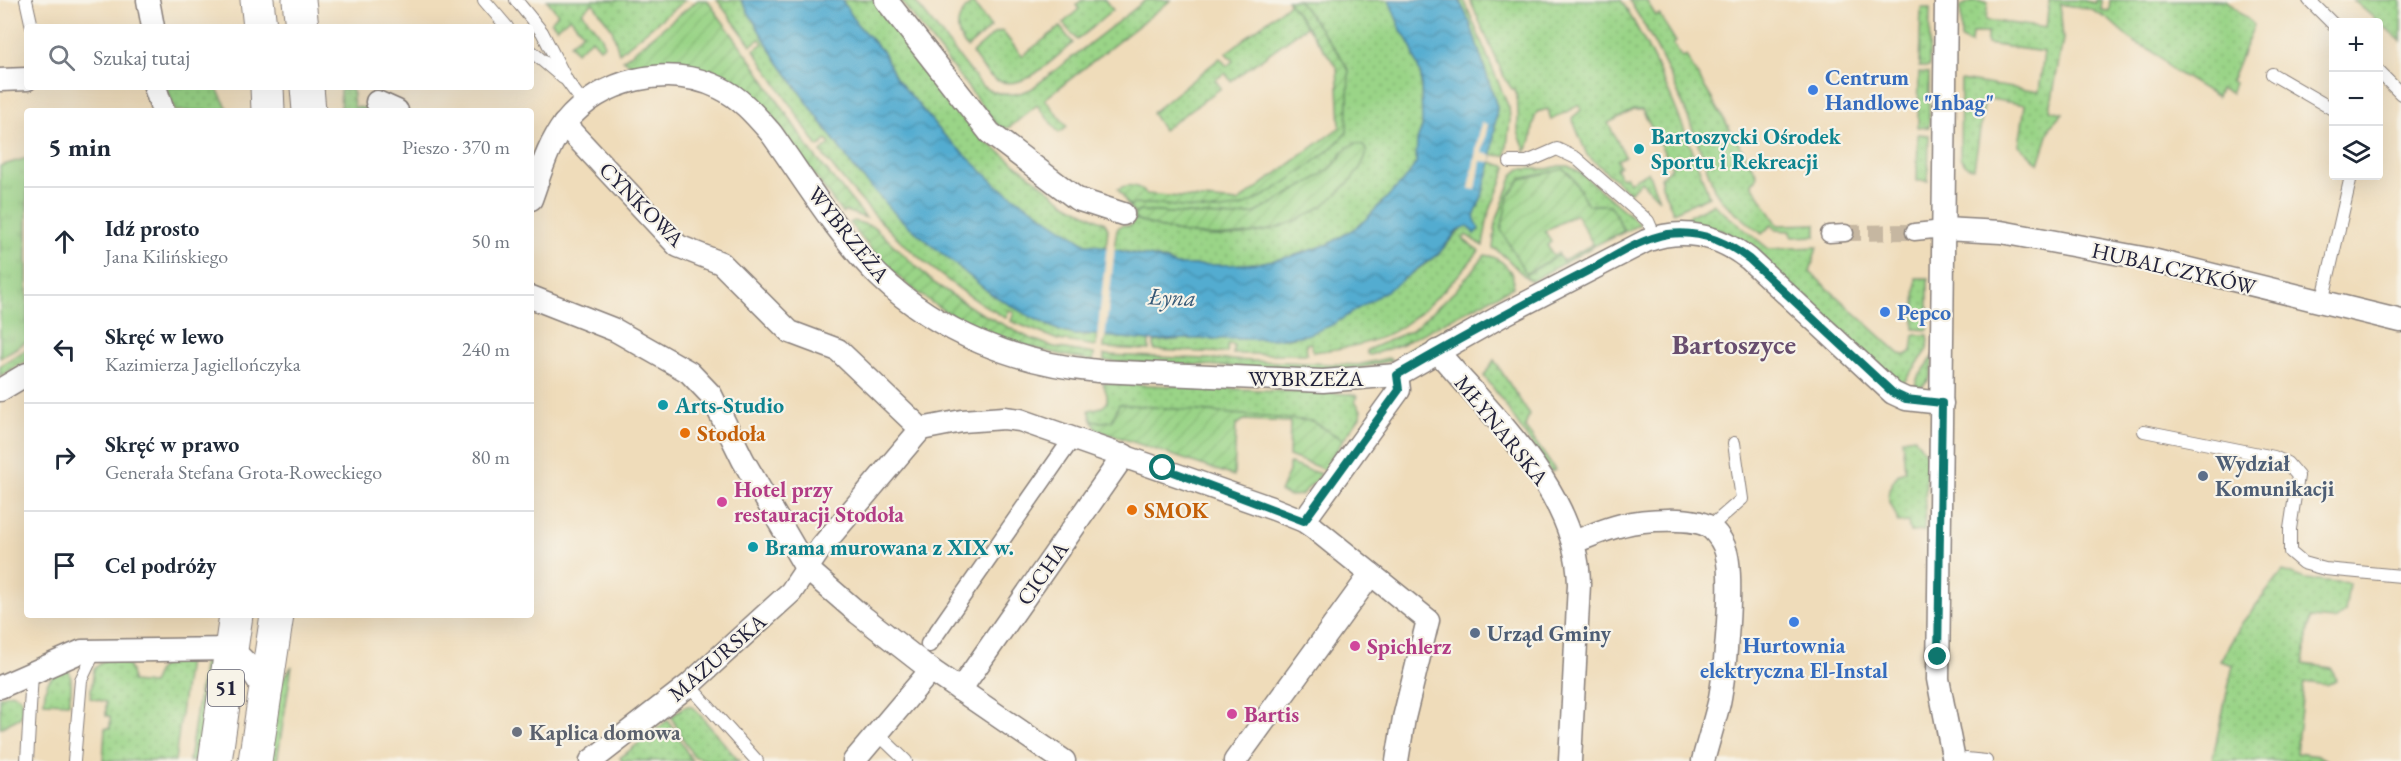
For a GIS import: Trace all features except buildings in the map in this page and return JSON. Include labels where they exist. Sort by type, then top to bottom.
[{"type":"main road","points":[[257,0],[260,24]]},
{"type":"main road","points":[[299,0],[302,24]]},
{"type":"main road","points":[[267,90],[268,108]]},
{"type":"main road","points":[[307,90],[309,108]]},
{"type":"main road","name":"51","points":[[215,761],[236,618]]},
{"type":"main road","name":"51","points":[[255,761],[277,618]]},
{"type":"street","points":[[148,0],[152,24]]},
{"type":"street","points":[[886,0],[990,133],[1077,199],[1123,214]]},
{"type":"street","points":[[1946,0],[1938,679],[1955,761]]},
{"type":"street","name":"WYBRZEŻA","points":[[535,174],[564,124],[584,104],[620,83],[658,76],[692,79],[720,88],[743,103],[760,120],[861,256],[905,298],[930,316],[980,343],[1031,361],[1066,369],[1098,372],[1311,381],[1345,381],[1397,375]]},
{"type":"street","points":[[0,80],[24,79]]},
{"type":"street","name":"CYNKOWA","points":[[564,124],[678,246],[721,263],[790,332],[838,350],[921,429]]},
{"type":"street","points":[[1914,232],[1944,229]]},
{"type":"street","name":"HUBALCZYKÓW","points":[[1944,229],[2001,232],[2126,255],[2401,321]]},
{"type":"street","points":[[1304,521],[1399,390],[1397,375],[1437,351],[1655,237],[1667,234],[1690,234],[1715,239],[1733,247],[1749,259],[1893,393],[1906,399],[1942,403]]},
{"type":"street","points":[[534,298],[615,330],[689,372],[711,395],[743,460],[806,568],[858,613],[931,670],[1056,759]]},
{"type":"street","name":"MŁYNARSKA","points":[[1437,351],[1537,470],[1551,491],[1574,542],[1579,567],[1579,584],[1570,761]]},
{"type":"street","points":[[0,390],[24,376]]},
{"type":"street","points":[[921,429],[962,421],[1020,420],[1124,455],[1304,521],[1428,620],[1404,718],[1397,761]]},
{"type":"street","name":"MAZURSKA","points":[[591,761],[688,685],[791,592],[829,537],[921,429]]},
{"type":"street","points":[[929,644],[1067,447]]},
{"type":"street","name":"CICHA","points":[[960,690],[1124,455]]},
{"type":"street","points":[[1574,542],[1622,525],[1640,522],[1682,521],[1710,527],[1720,538],[1729,565],[1729,594],[1719,702],[1703,761]]},
{"type":"street","points":[[1235,761],[1371,574]]},
{"type":"street","points":[[0,687],[88,651],[232,649],[248,665],[265,691]]},
{"type":"street","points":[[854,761],[931,670]]},
{"type":"lane","points":[[26,0],[31,24]]},
{"type":"lane","points":[[484,0],[504,24]]},
{"type":"lane","points":[[516,0],[542,32],[567,81],[584,104]]},
{"type":"lane","points":[[2309,0],[2329,20]]},
{"type":"lane","points":[[534,54],[567,81]]},
{"type":"lane","points":[[2380,72],[2401,94]]},
{"type":"lane","points":[[2272,74],[2329,107]]},
{"type":"lane","points":[[1510,162],[1527,162],[1557,149],[1576,158],[1648,221],[1655,237]]},
{"type":"lane","points":[[2322,303],[2350,180]]},
{"type":"lane","points":[[2144,432],[2274,457],[2287,464],[2298,476],[2290,529],[2290,552],[2303,563],[2325,569],[2401,576]]},
{"type":"lane","points":[[1710,527],[1742,499],[1734,443]]},
{"type":"lane","points":[[74,761],[81,680],[88,651]]},
{"type":"lane","points":[[27,761],[32,673]]},
{"type":"lane","points":[[688,685],[757,761]]},
{"type":"lane","points":[[877,733],[906,761]]},
{"type":"lane","points":[[1955,761],[1966,759],[1986,761]]},
{"type":"green space","points":[[547,0],[685,0],[619,53],[612,29],[593,3],[582,12],[602,37],[604,45],[600,48],[592,39],[576,52],[570,44],[583,33],[570,17],[557,28],[551,21],[558,14]]},
{"type":"green space","points":[[698,0],[707,0],[753,63],[812,153],[866,218],[845,211],[842,213],[770,114],[743,90],[695,68],[659,65],[637,68],[623,60]]},
{"type":"green space","points":[[717,0],[741,0],[777,60],[854,168],[899,218],[991,294],[1060,331],[1075,335],[1097,335],[1096,346],[1058,340],[1011,321],[1014,312],[1009,310],[1006,318],[979,302],[904,245],[861,200],[821,152],[830,144],[827,140],[818,147],[754,50],[763,43],[760,39],[751,45]]},
{"type":"green space","points":[[842,0],[873,0],[983,139],[1066,203],[1105,223],[1108,229],[1106,247],[1086,244],[998,186],[943,134],[896,78],[883,52],[857,24]]},
{"type":"green space","points":[[900,0],[914,0],[982,86],[994,92],[1006,94],[1031,89],[1146,0],[1171,0],[1045,99],[1067,127],[1059,133],[1037,105],[1010,127],[998,126]]},
{"type":"green space","points":[[1082,0],[1105,0],[1113,10],[1077,40],[1063,23],[1079,9],[1076,5]]},
{"type":"green space","points":[[1287,0],[1298,0],[1349,71],[1347,132],[1298,174],[1269,193],[1243,206],[1215,210],[1161,205],[1128,205],[1118,189],[1122,187],[1137,187],[1146,194],[1238,202],[1340,127],[1337,67]]},
{"type":"green space","points":[[1298,0],[1389,0],[1402,32],[1409,41],[1421,76],[1422,127],[1417,141],[1416,163],[1407,177],[1360,225],[1329,244],[1293,256],[1259,263],[1174,265],[1167,260],[1114,249],[1117,229],[1122,225],[1131,226],[1135,219],[1162,228],[1216,236],[1243,235],[1269,230],[1295,220],[1318,207],[1359,168],[1367,152],[1363,145],[1347,148],[1332,167],[1314,180],[1256,213],[1235,217],[1140,211],[1134,214],[1128,205],[1141,203],[1241,207],[1282,183],[1337,143],[1347,132],[1339,54]]},
{"type":"green space","points":[[1459,0],[1464,0],[1509,108],[1506,156],[1492,155],[1497,107],[1470,23]]},
{"type":"green space","points":[[1470,0],[1621,0],[1635,23],[1670,96],[1709,196],[1673,212],[1662,186],[1661,177],[1672,167],[1642,110],[1634,110],[1608,123],[1625,156],[1617,160],[1620,166],[1616,168],[1621,178],[1626,176],[1629,182],[1648,172],[1659,199],[1641,181],[1630,193],[1587,155],[1572,118],[1581,110],[1579,105],[1551,120],[1548,109],[1537,112],[1531,141],[1525,152],[1518,132],[1518,104],[1515,89],[1512,89],[1505,79]]},
{"type":"green space","points":[[1629,0],[1646,0],[1656,16],[1659,14],[1676,42],[1673,44],[1682,58],[1686,56],[1757,174],[1756,180],[1751,183],[1778,225],[1816,224],[1816,236],[1792,237],[1789,231],[1776,230],[1772,224],[1762,234],[1722,201],[1714,189],[1697,140],[1667,68]]},
{"type":"green space","points":[[2049,0],[2079,0],[2096,3],[2096,0],[2102,0],[2101,10],[2109,11],[2110,0],[2226,0],[2254,25],[2231,81],[2234,83],[2231,93],[2220,89],[2217,97],[2171,69],[2151,50],[2134,42],[2108,19],[2089,9],[2060,4],[2063,39],[2050,110],[2063,113],[2051,126],[2039,164],[2019,145],[2025,105],[1985,98],[1974,168],[1968,167],[1960,158],[1961,80],[2039,92],[2044,52],[1987,44],[1987,33],[1972,33],[1971,44],[1961,39],[1961,6],[1972,1],[1988,2],[1986,20],[2046,28]]},
{"type":"green space","points":[[2353,0],[2401,0],[2401,41],[2383,26],[2383,18],[2374,18]]},
{"type":"green space","points":[[972,2],[991,27],[967,48],[959,36],[958,24],[962,13]]},
{"type":"green space","points":[[1290,3],[1307,26],[1231,81],[1225,73],[1215,80],[1221,88],[1163,130],[1152,113],[1220,58],[1227,66],[1233,61],[1226,53]]},
{"type":"green space","points":[[1921,8],[1930,8],[1929,67],[1919,67]]},
{"type":"green space","points":[[1060,27],[1073,43],[1046,66],[1025,79],[1004,82],[993,78],[972,53],[994,34],[1002,31],[1022,56]]},
{"type":"green space","points":[[1919,72],[1929,73],[1929,127],[1918,128]]},
{"type":"green space","points":[[168,90],[218,90],[227,108],[174,108]]},
{"type":"green space","points":[[352,90],[354,107],[367,108],[341,108],[340,91]]},
{"type":"green space","points":[[1918,134],[1929,135],[1928,181],[1917,181]]},
{"type":"green space","points":[[1356,143],[1363,145],[1367,152],[1353,178],[1331,199],[1309,214],[1286,225],[1262,232],[1211,236],[1185,233],[1135,219],[1134,214],[1140,211],[1235,217],[1256,213],[1314,180],[1332,167],[1347,148]]},
{"type":"green space","points":[[24,159],[24,343],[0,358],[0,166]]},
{"type":"green space","points":[[1491,162],[1507,167],[1488,216],[1483,246],[1466,235],[1463,239],[1479,251],[1433,301],[1392,332],[1359,345],[1335,349],[1313,352],[1311,343],[1306,344],[1307,354],[1233,354],[1234,345],[1228,344],[1227,353],[1154,350],[1154,342],[1185,339],[1290,338],[1315,331],[1337,320],[1425,265],[1463,229],[1468,226],[1474,233],[1479,229],[1474,217]]},
{"type":"green space","points":[[1568,166],[1578,171],[1640,224],[1608,240],[1624,231],[1610,205],[1588,205],[1572,177],[1564,169],[1527,274],[1559,255],[1562,261],[1593,244],[1594,246],[1532,281],[1493,248],[1496,222],[1513,175],[1520,169],[1547,169]]},
{"type":"green space","points":[[1564,169],[1572,177],[1588,205],[1610,205],[1624,231],[1594,246],[1576,214],[1545,231],[1551,242],[1547,245],[1553,255],[1558,253],[1559,255],[1526,274],[1501,230],[1508,197],[1521,179]]},
{"type":"green space","points":[[1713,204],[1769,249],[1817,247],[1810,272],[1900,354],[1906,355],[1912,351],[1914,335],[1928,335],[1927,351],[1901,386],[1748,245],[1720,229],[1677,222]]},
{"type":"green space","points":[[854,221],[874,227],[934,283],[975,310],[1029,338],[1054,347],[1094,354],[1093,361],[1020,344],[957,318],[928,300],[901,279],[850,223]]},
{"type":"green space","points":[[1485,255],[1496,258],[1506,266],[1514,281],[1513,287],[1400,345],[1367,354],[1367,350],[1412,330],[1455,291]]},
{"type":"green space","points":[[1916,278],[1928,278],[1928,330],[1914,329]]},
{"type":"green space","points":[[1485,309],[1488,311],[1405,355],[1405,351]]},
{"type":"green space","points":[[1105,336],[1149,341],[1149,350],[1104,348]]},
{"type":"green space","points":[[24,351],[24,363],[0,376],[0,366]]},
{"type":"green space","points":[[1104,355],[1358,365],[1388,358],[1392,360],[1356,369],[1335,371],[1104,361]]},
{"type":"green space","points":[[1933,357],[1930,378],[1924,385],[1914,389],[1917,379]]},
{"type":"green space","points":[[1494,360],[1529,414],[1525,427],[1555,470],[1551,472],[1484,376]]},
{"type":"green space","points":[[1103,383],[1350,394],[1357,396],[1355,401],[1361,410],[1360,417],[1343,440],[1312,421],[1237,415],[1101,422],[1092,420],[1089,410],[1102,407],[1107,403]]},
{"type":"green space","points":[[1119,404],[1312,421],[1343,440],[1326,470],[1289,456],[1290,422],[1244,420],[1236,425],[1234,476],[1097,430],[1092,420],[1112,421]]},
{"type":"green space","points":[[1914,437],[1927,455],[1924,531],[1910,532],[1908,522],[1898,523],[1888,495],[1892,482],[1905,470],[1902,439]]},
{"type":"green space","points":[[1289,464],[1321,474],[1301,495],[1290,496],[1280,492],[1289,471]]},
{"type":"green space","points":[[2283,571],[2305,579],[2349,583],[2345,612],[2335,620],[2310,618],[2303,664],[2332,668],[2336,680],[2327,685],[2304,682],[2296,753],[2319,756],[2328,761],[2212,761],[2233,665],[2220,661],[2242,623]]},
{"type":"green space","points":[[106,659],[126,663],[131,670],[132,682],[152,684],[164,663],[188,660],[175,761],[103,761],[105,728],[110,728],[110,716],[106,716],[106,702],[90,698],[94,669]]},
{"type":"green space","points":[[204,660],[213,669],[202,761],[189,761]]},
{"type":"green space","points":[[292,666],[277,761],[268,761],[281,682]]},
{"type":"green space","points":[[65,668],[69,671],[71,679],[69,703],[44,702],[48,682]]},
{"type":"green space","points":[[11,693],[19,696],[22,706],[21,717],[0,728],[0,697]]},
{"type":"green space","points":[[689,706],[694,708],[739,761],[711,761],[693,756],[671,717]]},
{"type":"green space","points":[[668,720],[692,761],[622,761],[620,758]]},
{"type":"water","name":"Łyna","points":[[741,0],[842,0],[857,24],[883,52],[896,78],[943,134],[998,186],[1086,244],[1158,258],[1174,265],[1228,265],[1259,263],[1293,256],[1329,244],[1360,225],[1407,177],[1416,163],[1417,141],[1422,127],[1421,76],[1409,41],[1402,32],[1389,0],[1459,0],[1470,23],[1497,107],[1491,162],[1474,217],[1479,229],[1474,234],[1468,226],[1458,230],[1439,253],[1391,288],[1332,325],[1306,335],[1274,339],[1149,341],[1086,334],[1075,335],[1060,331],[991,294],[899,218],[854,168],[777,60]]},
{"type":"pier","points":[[1481,123],[1488,124],[1482,153],[1492,155],[1491,162],[1481,161],[1476,190],[1469,189]]},
{"type":"pier","points":[[1107,244],[1115,246],[1105,339],[1097,338]]},
{"type":"tunnel","points":[[1845,233],[1914,232]]},
{"type":"place","name":"Centrum Handlowe \"Inbag\"","points":[[1813,90]]},
{"type":"place","name":"Bartoszycki Ośrodek Sportu i Rekreacji","points":[[1639,149]]},
{"type":"place","name":"Pepco","points":[[1885,312]]},
{"type":"place","name":"Arts-Studio","points":[[663,405]]},
{"type":"place","name":"Stodoła","points":[[685,433]]},
{"type":"place","name":"Wydział Komunikacji","points":[[2203,476]]},
{"type":"place","name":"Hotel przy restauracji Stodoła","points":[[722,502]]},
{"type":"place","name":"SMOK","points":[[1132,510]]},
{"type":"place","name":"Brama murowana z XIX w.","points":[[753,547]]},
{"type":"place","name":"Hurtownia elektryczna El-Instal","points":[[1794,622]]},
{"type":"place","name":"Urząd Gminy","points":[[1475,633]]},
{"type":"place","name":"Spichlerz","points":[[1355,646]]},
{"type":"place","name":"Bartis","points":[[1232,714]]},
{"type":"place","name":"Kaplica domowa","points":[[517,732]]},
{"type":"district","name":"Bartoszyce","points":[[1734,344]]},
{"type":"route","points":[[1163,468],[1304,521],[1326,494],[1399,390],[1397,375],[1501,316],[1646,241],[1667,234],[1702,235],[1733,247],[1749,259],[1893,393],[1906,399],[1942,403],[1938,657]]}]
